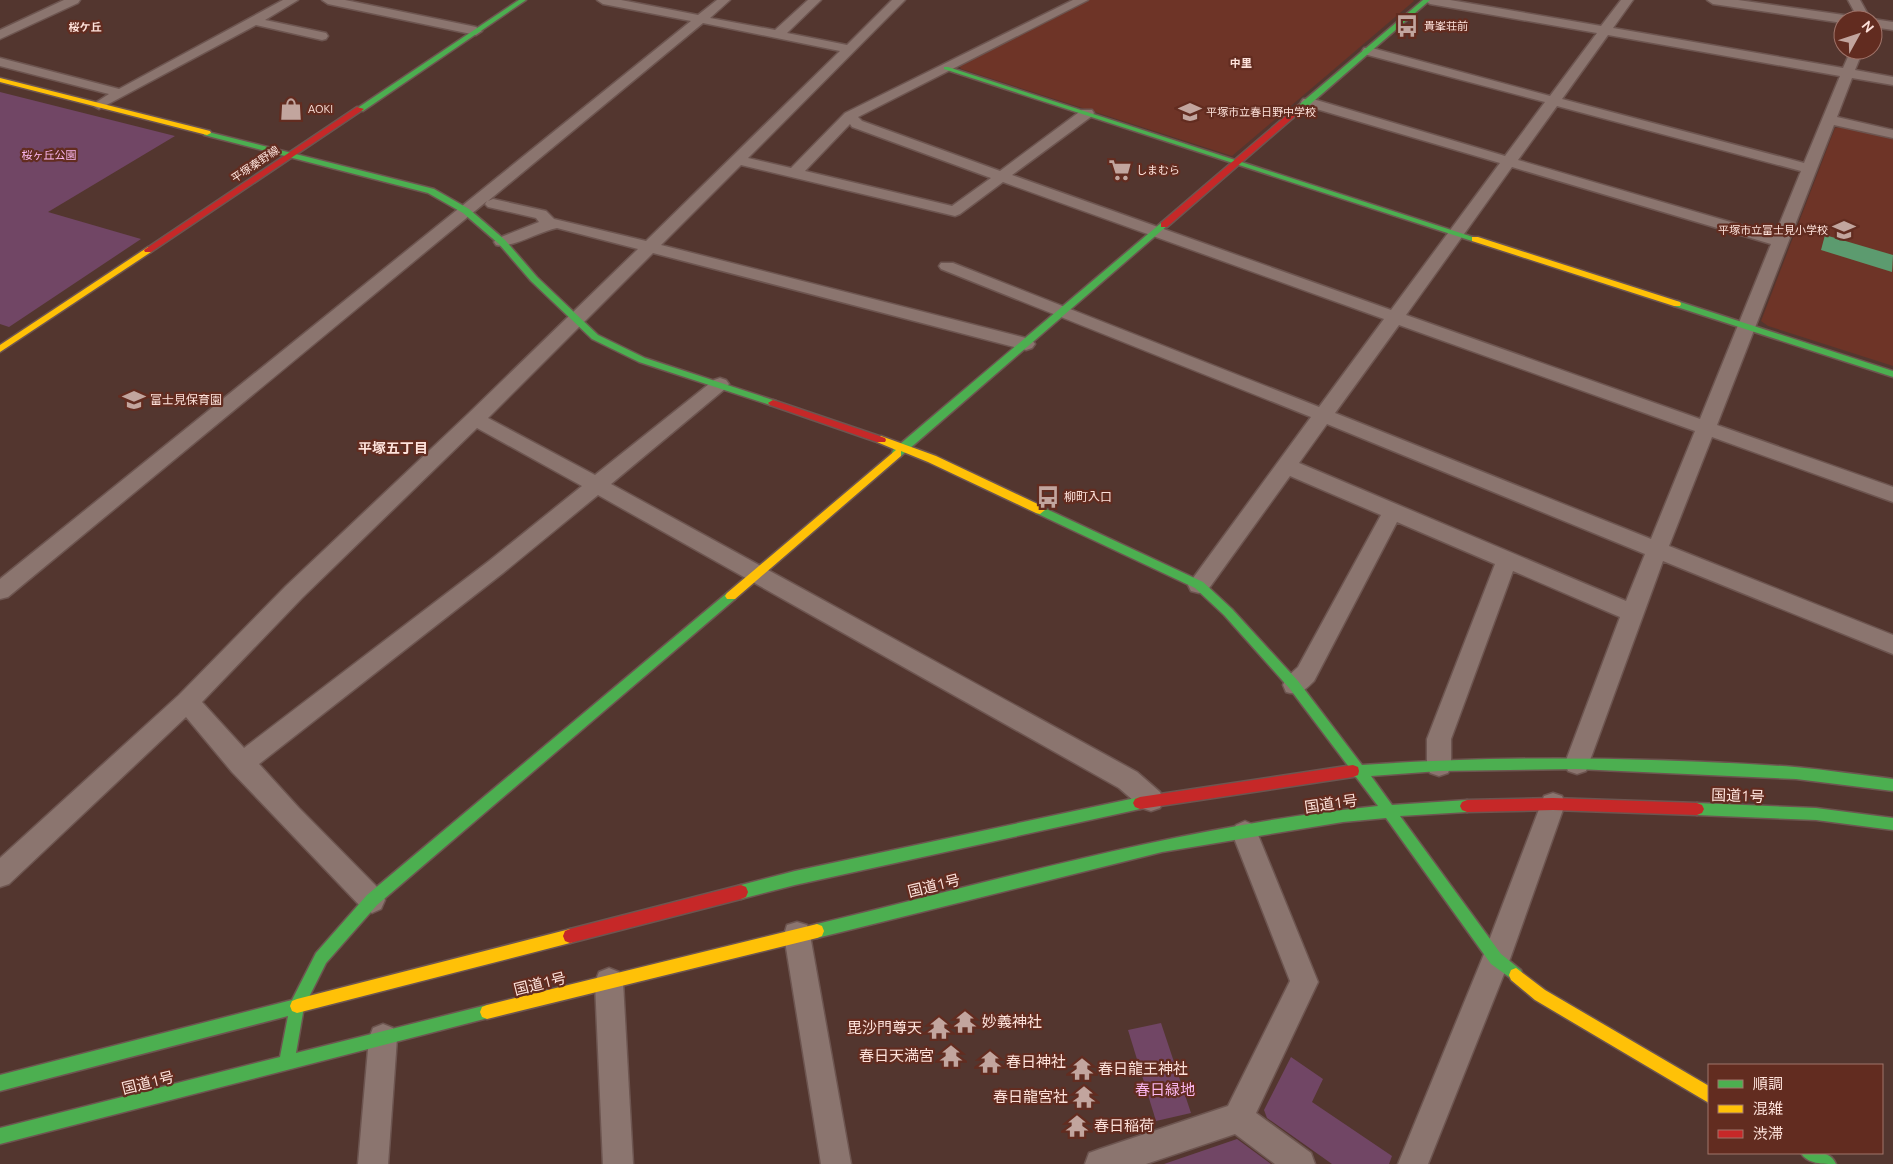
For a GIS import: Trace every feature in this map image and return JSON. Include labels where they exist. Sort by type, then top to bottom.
[{"type":"main road","name":"平塚秦野線","points":[[0,349],[524,0]]},
{"type":"main road","points":[[287,1062],[298,1006],[321,958],[372,900],[1429,0]]},
{"type":"main road","points":[[946,68],[1893,374]]},
{"type":"main road","points":[[0,80],[432,191],[466,210],[502,242],[534,279],[595,336],[642,360],[720,384],[903,448],[1199,585],[1228,612],[1294,685],[1359,770],[1496,960],[1540,995],[1708,1094]]},
{"type":"main road","name":"国道1号","points":[[0,1083],[795,878],[1151,800],[1359,770],[1439,765],[1577,763],[1796,773],[1893,785]]},
{"type":"main road","name":"国道1号","points":[[0,1136],[383,1038],[1162,846],[1342,816],[1432,807],[1553,804],[1816,814],[1893,824]]},
{"type":"main road","points":[[1811,1154],[1828,1164]]},
{"type":"street","points":[[0,35],[74,0]]},
{"type":"street","points":[[99,106],[292,0]]},
{"type":"street","points":[[328,0],[476,31]]},
{"type":"street","points":[[603,0],[850,49]]},
{"type":"street","points":[[0,591],[724,0]]},
{"type":"street","points":[[777,35],[815,0]]},
{"type":"street","points":[[0,875],[187,702],[294,592],[475,420],[899,0]]},
{"type":"street","points":[[795,173],[850,116],[1082,0]]},
{"type":"street","points":[[1429,0],[1893,81]]},
{"type":"street","points":[[1199,585],[1627,0]]},
{"type":"street","points":[[1713,0],[1833,17]]},
{"type":"street","points":[[255,21],[322,36]]},
{"type":"street","points":[[1368,51],[1809,169]]},
{"type":"street","points":[[1577,763],[1657,549],[1853,60]]},
{"type":"street","points":[[0,62],[121,93]]},
{"type":"street","points":[[1308,102],[1781,242]]},
{"type":"street","points":[[738,160],[955,212],[1087,113]]},
{"type":"street","points":[[850,116],[857,124],[1893,495]]},
{"type":"street","points":[[1830,120],[1893,134]]},
{"type":"street","points":[[493,204],[541,214],[549,223]]},
{"type":"street","points":[[502,242],[549,223],[557,223],[1026,344]]},
{"type":"street","points":[[947,266],[1323,414],[1893,645]]},
{"type":"street","points":[[241,764],[496,567],[720,384]]},
{"type":"street","points":[[475,420],[597,485],[1128,780],[1151,800]]},
{"type":"street","points":[[1286,466],[1632,613]]},
{"type":"street","points":[[1294,685],[1306,674],[1393,511]]},
{"type":"street","points":[[1439,765],[1439,739],[1507,560]]},
{"type":"street","points":[[187,702],[241,764],[372,900]]},
{"type":"street","points":[[1413,1164],[1496,960],[1553,804]]},
{"type":"street","points":[[1100,1164],[1238,1118],[1304,982],[1245,833]]},
{"type":"street","points":[[797,935],[836,1164]]},
{"type":"street","points":[[609,982],[618,1164]]},
{"type":"street","points":[[373,1164],[383,1038]]},
{"type":"street","points":[[1238,1118],[1300,1164]]},
{"type":"shaded area","name":"平塚市立春日野中学校","points":[[1088,0],[1414,1],[1232,156],[961,69],[959,65]]},
{"type":"shaded area","name":"平塚市立富士見小学校","points":[[1840,127],[1893,138],[1893,366],[1768,326],[1761,321],[1835,128]]},
{"type":"shaded area","points":[[1825,235],[1893,255],[1892,272],[1821,250]]},
{"type":"green space","name":"桜ヶ丘公園","points":[[0,92],[175,136],[48,212],[141,239],[9,327],[0,324]]},
{"type":"green space","name":"春日緑地","points":[[1161,1023],[1191,1113],[1156,1121],[1128,1030]]},
{"type":"green space","points":[[1291,1057],[1323,1079],[1312,1102],[1392,1156],[1389,1164],[1332,1164],[1267,1118],[1264,1110]]},
{"type":"green space","points":[[1237,1139],[1271,1164],[1164,1164]]},
{"type":"traffic: fast","points":[[360,109],[523,0]]},
{"type":"traffic: fast","points":[[1297,111],[1427,0]]},
{"type":"traffic: fast","points":[[946,68],[1475,239]]},
{"type":"traffic: fast","points":[[207,133],[431,191],[466,211],[502,242],[534,279],[595,337],[642,360],[773,403]]},
{"type":"traffic: fast","points":[[897,453],[1164,225]]},
{"type":"traffic: fast","points":[[1677,304],[1893,374]]},
{"type":"traffic: fast","points":[[1040,510],[1199,585],[1228,612],[1294,685],[1359,770],[1496,959],[1516,975]]},
{"type":"traffic: fast","points":[[287,1062],[297,1006],[321,958],[372,900],[731,596]]},
{"type":"traffic: fast","points":[[1353,771],[1439,765],[1577,763],[1796,773],[1893,785]]},
{"type":"traffic: fast","points":[[741,892],[795,878],[1140,803]]},
{"type":"traffic: fast","points":[[817,931],[1162,846],[1343,816],[1432,807],[1467,806]]},
{"type":"traffic: fast","points":[[1697,809],[1816,814],[1893,824]]},
{"type":"traffic: fast","points":[[0,1083],[297,1006]]},
{"type":"traffic: fast","points":[[0,1136],[487,1012]]},
{"type":"traffic: fast","points":[[1811,1154],[1828,1164]]},
{"type":"traffic: slow","points":[[0,80],[207,133]]},
{"type":"traffic: slow","points":[[1475,239],[1677,304]]},
{"type":"traffic: slow","points":[[0,349],[148,250]]},
{"type":"traffic: slow","points":[[881,440],[932,459],[1040,510]]},
{"type":"traffic: slow","points":[[731,596],[897,453]]},
{"type":"traffic: slow","points":[[487,1012],[817,931]]},
{"type":"traffic: slow","points":[[297,1006],[570,936]]},
{"type":"traffic: slow","points":[[1516,975],[1540,995],[1708,1094]]},
{"type":"traffic: jam","points":[[148,250],[360,109]]},
{"type":"traffic: jam","points":[[1164,225],[1297,111]]},
{"type":"traffic: jam","points":[[773,403],[881,440]]},
{"type":"traffic: jam","points":[[1140,803],[1353,771]]},
{"type":"traffic: jam","points":[[1467,806],[1553,804],[1697,809]]},
{"type":"traffic: jam","points":[[570,936],[741,892]]},
{"type":"place","name":"貴峯荘前","points":[[1407,26]]},
{"type":"place","name":"AOKI","points":[[291,109]]},
{"type":"place","name":"平塚市立春日野中学校","points":[[1190,112]]},
{"type":"place","name":"しまむら","points":[[1120,170]]},
{"type":"place","name":"平塚市立富士見小学校","points":[[1844,230]]},
{"type":"place","name":"富士見保育園","points":[[134,400]]},
{"type":"place","name":"柳町入口","points":[[1048,497]]},
{"type":"place","name":"妙義神社","points":[[965,1022]]},
{"type":"place","name":"毘沙門尊天","points":[[939,1028]]},
{"type":"place","name":"春日天満宮","points":[[951,1056]]},
{"type":"place","name":"春日神社","points":[[990,1062]]},
{"type":"place","name":"春日龍王神社","points":[[1082,1069]]},
{"type":"place","name":"春日龍宮社","points":[[1084,1097]]},
{"type":"place","name":"春日稲荷","points":[[1077,1126]]},
{"type":"district","name":"桜ケ丘","points":[[85,27]]},
{"type":"district","name":"中里","points":[[1241,63]]},
{"type":"district","name":"平塚五丁目","points":[[393,448]]}]
